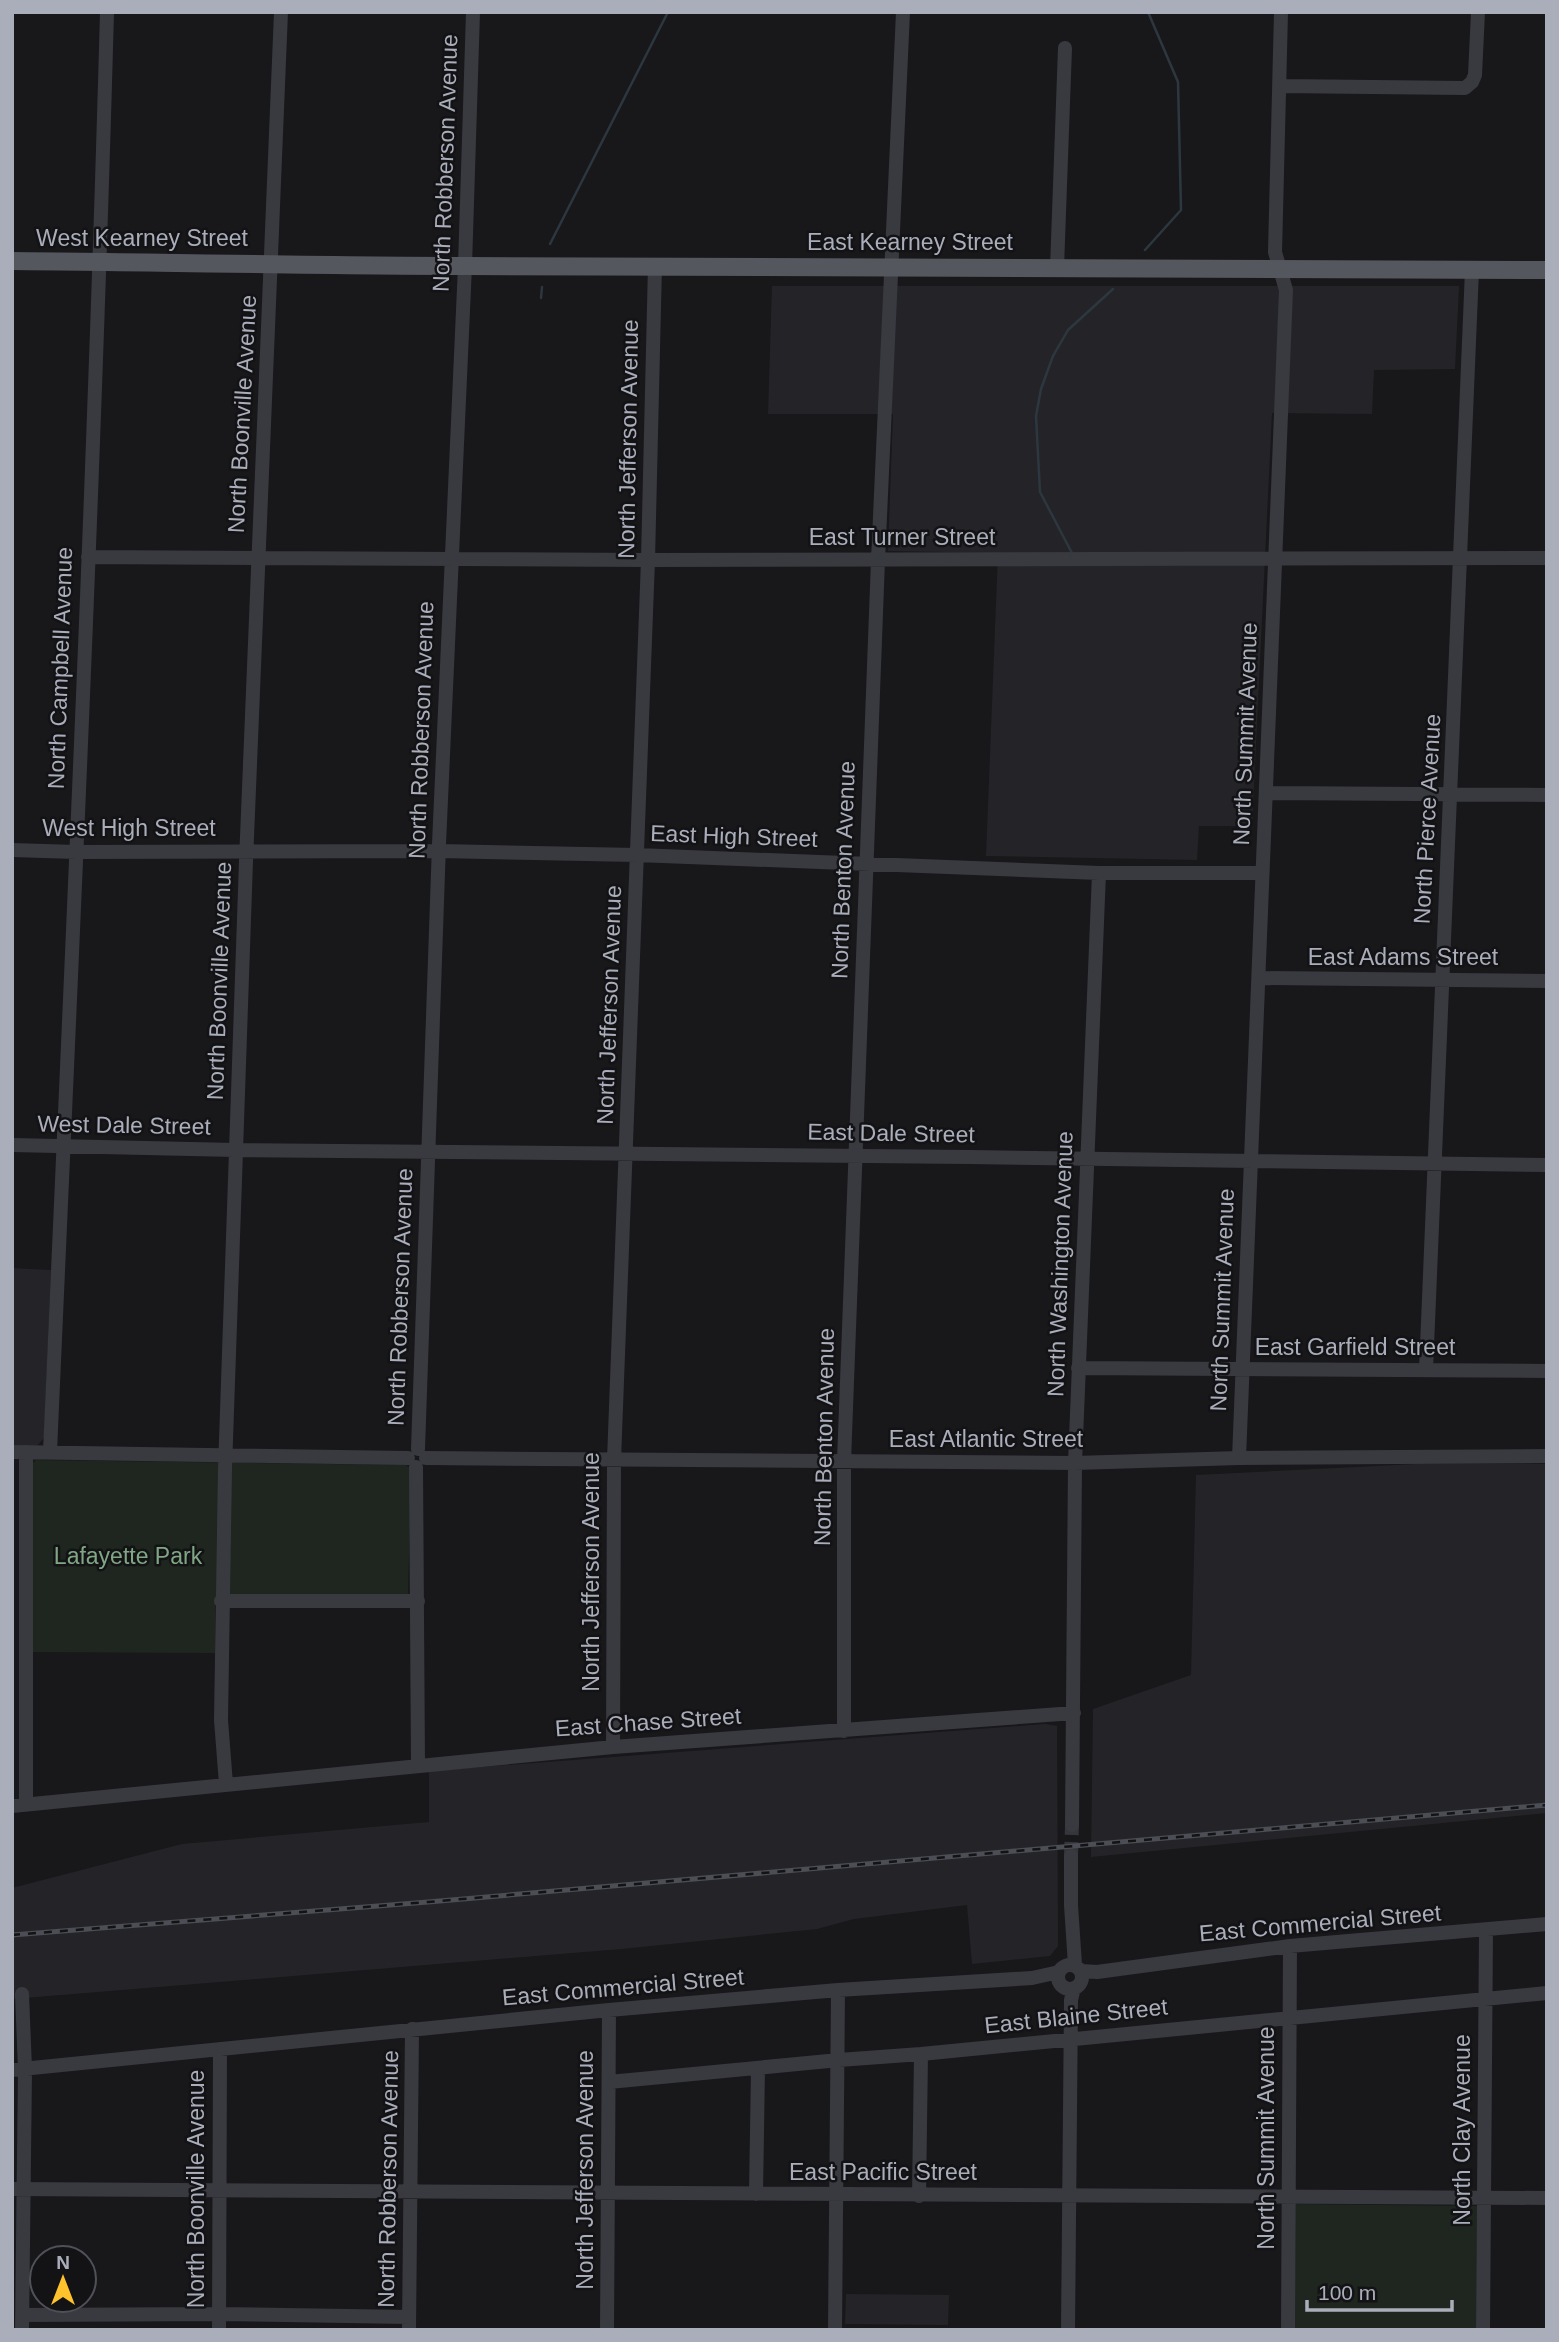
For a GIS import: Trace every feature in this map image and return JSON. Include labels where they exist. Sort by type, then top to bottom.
[{"type":"main road","name":"West Kearney Street","points":[[12,261],[272,263]]},
{"type":"main road","name":"East Kearney Street","points":[[272,263],[1282,271],[1547,270]]},
{"type":"street","name":"North Campbell Avenue","points":[[50,1452],[65,1146],[100,262],[107,12]]},
{"type":"street","name":"North Boonville Avenue","points":[[226,1784],[221,1720],[222,1601],[235,1150],[281,12]]},
{"type":"street","name":"North Robberson Avenue","points":[[418,1764],[417,1458],[473,12]]},
{"type":"street","name":"North Benton Avenue","points":[[844,1731],[844,1461],[878,560],[903,12]]},
{"type":"street","name":"North Summit Avenue","points":[[1239,1458],[1286,290],[1275,252],[1281,12]]},
{"type":"street","points":[[1280,86],[1465,88],[1475,75],[1478,12]]},
{"type":"street","points":[[1057,268],[1065,48]]},
{"type":"street","name":"North Jefferson Avenue","points":[[613,1747],[614,1460],[648,560],[655,265]]},
{"type":"street","name":"North Pierce Avenue","points":[[1426,1370],[1472,270]]},
{"type":"street","name":"East Turner Street","points":[[88,557],[648,560],[1547,558]]},
{"type":"street","points":[[1266,793],[1547,795]]},
{"type":"street","name":"West High Street","points":[[12,850],[246,850]]},
{"type":"street","name":"East High Street","points":[[246,850],[637,855],[1099,873],[1262,873]]},
{"type":"street","name":"North Washington Avenue","points":[[1072,1825],[1075,1463],[1099,873]]},
{"type":"street","name":"East Adams Street","points":[[1259,978],[1547,981]]},
{"type":"street","name":"West Dale Street","points":[[12,1146],[235,1150]]},
{"type":"street","name":"East Dale Street","points":[[235,1150],[1547,1165]]},
{"type":"street","name":"East Garfield Street","points":[[1079,1368],[1547,1371]]},
{"type":"street","points":[[19,1452],[19,1805]]},
{"type":"street","name":"East Atlantic Street","points":[[19,1452],[1075,1463],[1239,1458],[1547,1456]]},
{"type":"street","points":[[222,1601],[418,1601]]},
{"type":"street","name":"East Chase Street","points":[[19,1805],[418,1764],[1074,1713]]},
{"type":"street","points":[[1068,2330],[1071,1856]]},
{"type":"street","name":"East Commercial Street","points":[[19,2069],[609,2010],[838,1990],[1070,1977],[1290,1946],[1547,1924]]},
{"type":"street","name":"North Clay Avenue","points":[[1483,2330],[1486,1931]]},
{"type":"street","name":"North Summit Avenue","points":[[1287,2330],[1290,1946]]},
{"type":"street","points":[[835,2330],[838,1990]]},
{"type":"street","name":"East Blaine Street","points":[[609,2082],[1547,1993]]},
{"type":"street","points":[[22,1994],[18,2190],[22,2322],[219,2314],[409,2323]]},
{"type":"street","name":"North Jefferson Avenue","points":[[607,2330],[609,2010]]},
{"type":"street","name":"North Robberson Avenue","points":[[409,2323],[412,2029]]},
{"type":"street","name":"North Boonville Avenue","points":[[219,2330],[220,2049]]},
{"type":"street","points":[[919,2196],[921,2054]]},
{"type":"street","points":[[756,2194],[758,2068]]},
{"type":"street","name":"East Pacific Street","points":[[18,2190],[1547,2198]]},
{"type":"shaded area","points":[[772,286],[1459,286],[1455,369],[1374,370],[1372,414],[1272,413],[1252,826],[1199,826],[1197,860],[986,856],[998,553],[888,551],[893,414],[768,414]]},
{"type":"shaded area","points":[[12,1268],[51,1270],[44,1438],[36,1447],[12,1446]]},
{"type":"shaded area","points":[[1416,1464],[1547,1464],[1547,1813],[1091,1857],[1093,1709],[1191,1675],[1196,1475]]},
{"type":"shaded area","points":[[1045,1724],[1057,1726],[1058,1946],[1050,1956],[972,1964],[967,1905],[854,1919],[817,1929],[621,1949],[12,1999],[12,1888],[182,1844],[429,1822],[429,1771]]},
{"type":"shaded area","points":[[846,2294],[949,2295],[948,2325],[845,2324]]},
{"type":"green space","name":"Lafayette Park","points":[[36,1460],[406,1465],[410,1468],[411,1476],[408,1594],[221,1594],[216,1596],[215,1600],[215,1653],[33,1652],[33,1463]]},
{"type":"green space","points":[[1292,2204],[1477,2206],[1476,2330],[1293,2330]]},
{"type":"waterway","points":[[550,244],[668,12]]},
{"type":"waterway","points":[[1145,250],[1181,210],[1178,82],[1148,12]]},
{"type":"waterway","points":[[541,298],[542,287]]},
{"type":"waterway","points":[[1073,555],[1040,492],[1036,416],[1041,389],[1053,356],[1068,330],[1113,289]]},
{"type":"tunnel","points":[[1071,1856],[1072,1825]]},
{"type":"railway","points":[[12,1935],[428,1902],[1547,1805]]}]
